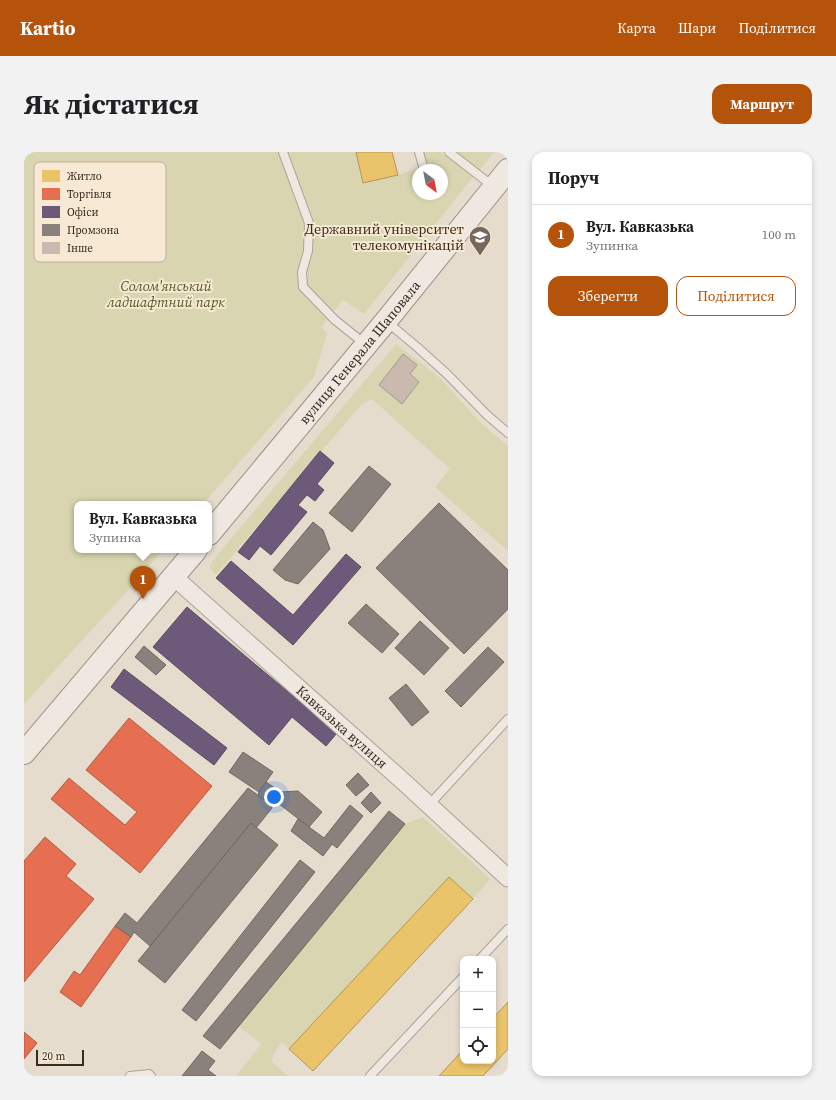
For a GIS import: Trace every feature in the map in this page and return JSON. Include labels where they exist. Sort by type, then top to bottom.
[{"type":"street","name":"вулиця Генерала Шаповала","points":[[212,530],[386,321],[508,170]]},
{"type":"street","points":[[24,753],[194,553]]},
{"type":"street","name":"Кавказька вулиця","points":[[174,577],[429,805],[508,878]]},
{"type":"lane","points":[[283,152],[309,223],[308,250],[302,272],[303,287],[335,320],[366,345]]},
{"type":"lane","points":[[419,152],[422,164]]},
{"type":"lane","points":[[449,152],[494,187]]},
{"type":"lane","points":[[386,321],[417,346],[487,415],[508,433]]},
{"type":"lane","points":[[429,805],[508,719]]},
{"type":"lane","points":[[483,956],[508,929]]},
{"type":"lane","points":[[370,1076],[460,980]]},
{"type":"lane","points":[[130,1076],[149,1074],[151,1076]]},
{"type":"green space","name":"Солом'янський ладшафтний парк","points":[[24,152],[356,152],[363,183],[412,170],[412,200],[448,200],[448,164],[426,164],[423,152],[441,152],[473,177],[364,314],[343,300],[321,327],[327,333],[314,377],[206,501],[74,501],[74,553],[160,553],[24,704]]},
{"type":"green space","points":[[457,152],[494,152],[480,170]]},
{"type":"green space","points":[[396,344],[439,377],[481,423],[508,446],[508,551],[435,487],[450,469],[372,399],[361,405],[216,575],[210,568],[212,561]]},
{"type":"green space","points":[[423,817],[490,879],[473,899],[449,878],[289,1049],[282,1042],[273,1055],[272,1062],[288,1076],[236,1076],[261,1044],[238,1026],[405,824]]},
{"type":"building: Житло","points":[[356,152],[392,152],[398,175],[363,183]]},
{"type":"building: Житло","points":[[449,877],[473,899],[313,1071],[289,1049]]},
{"type":"building: Житло","points":[[508,1002],[508,1049],[496,1062],[496,1028],[496,1015]]},
{"type":"building: Житло","points":[[460,1053],[460,1064],[494,1064],[483,1076],[439,1076]]},
{"type":"building: Торгівля","points":[[129,718],[212,786],[140,873],[51,799],[69,778],[125,825],[137,812],[86,770]]},
{"type":"building: Торгівля","points":[[45,837],[76,864],[66,876],[94,899],[24,982],[24,861]]},
{"type":"building: Торгівля","points":[[115,926],[131,937],[81,1007],[60,992],[74,971],[80,975]]},
{"type":"building: Торгівля","points":[[24,1032],[37,1043],[24,1059]]},
{"type":"building: Офіси","points":[[320,451],[334,463],[317,484],[324,490],[315,501],[307,495],[298,505],[307,512],[271,555],[260,546],[249,560],[238,552]]},
{"type":"building: Офіси","points":[[346,554],[361,567],[293,645],[216,578],[231,561],[293,615]]},
{"type":"building: Офіси","points":[[187,607],[337,733],[326,746],[292,717],[269,745],[153,647]]},
{"type":"building: Офіси","points":[[124,669],[227,748],[214,765],[111,687]]},
{"type":"building: Промзона","points":[[369,466],[391,484],[352,532],[329,513]]},
{"type":"building: Промзона","points":[[439,503],[508,570],[508,609],[464,654],[376,568]]},
{"type":"building: Промзона","points":[[313,522],[323,530],[330,549],[298,584],[285,580],[273,570]]},
{"type":"building: Промзона","points":[[366,604],[399,634],[382,653],[348,623]]},
{"type":"building: Промзона","points":[[420,621],[449,648],[424,675],[395,648]]},
{"type":"building: Промзона","points":[[144,646],[166,665],[156,675],[135,657]]},
{"type":"building: Промзона","points":[[488,647],[504,662],[461,707],[445,691]]},
{"type":"building: Промзона","points":[[406,684],[429,712],[412,726],[389,698]]},
{"type":"building: Промзона","points":[[243,752],[273,772],[259,792],[229,772]]},
{"type":"building: Промзона","points":[[358,773],[369,785],[356,796],[346,785]]},
{"type":"building: Промзона","points":[[266,782],[281,792],[298,791],[322,812],[309,827],[274,800],[270,804],[258,796]]},
{"type":"building: Промзона","points":[[248,788],[270,804],[272,808],[256,828],[251,823],[150,946],[134,932],[131,937],[115,926],[125,913],[137,923]]},
{"type":"building: Промзона","points":[[371,792],[381,803],[371,813],[361,803]]},
{"type":"building: Промзона","points":[[350,805],[363,816],[337,848],[332,844],[323,856],[291,831],[298,819],[324,838]]},
{"type":"building: Промзона","points":[[389,811],[405,824],[220,1049],[203,1036]]},
{"type":"building: Промзона","points":[[251,823],[278,845],[165,983],[138,961]]},
{"type":"building: Промзона","points":[[300,860],[315,872],[196,1021],[182,1010]]},
{"type":"building: Промзона","points":[[202,1051],[215,1061],[208,1070],[216,1076],[182,1076]]},
{"type":"building: Інше","points":[[403,354],[417,365],[410,374],[419,382],[402,404],[379,385]]},
{"type":"place","name":"Державний університет телекомунікацій","points":[[480,256]]},
{"type":"place","name":"Вул. Кавказька","points":[[143,599]]}]
